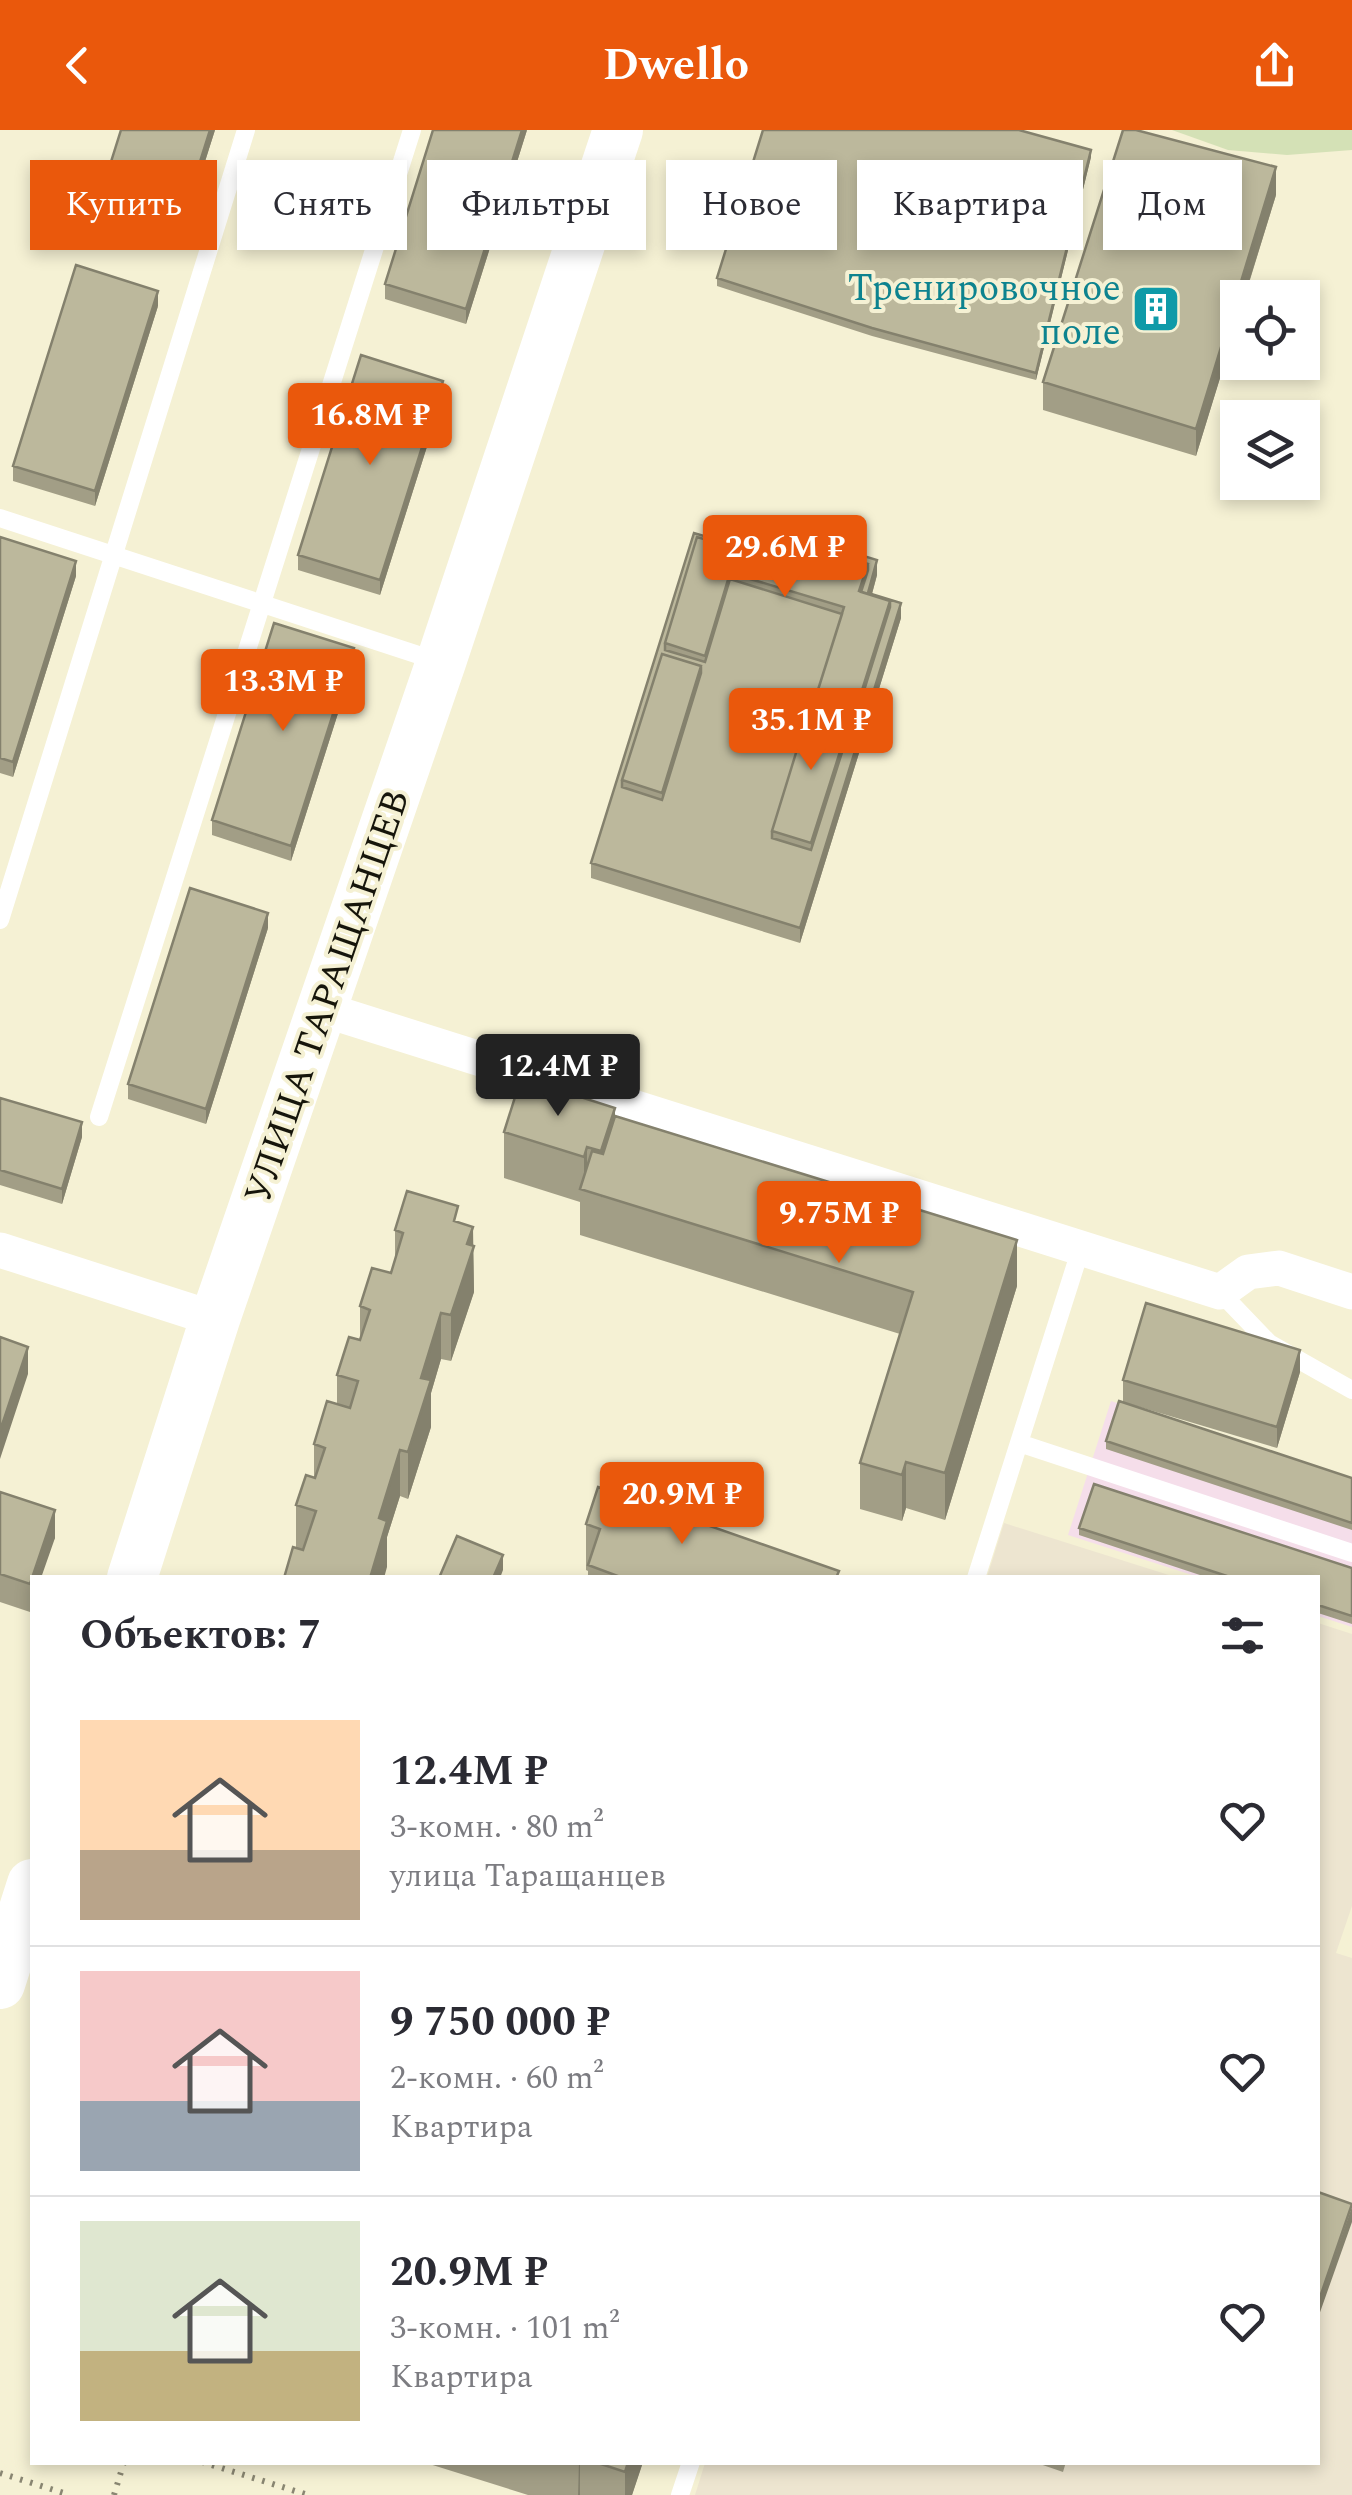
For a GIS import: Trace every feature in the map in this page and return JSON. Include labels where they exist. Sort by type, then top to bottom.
[{"type":"street","name":"УЛИЦА ТАРАЩАНЦЕВ","points":[[133,1575],[215,1319],[441,662],[618,130]]},
{"type":"street","points":[[322,1010],[1220,1292],[1248,1272],[1279,1268],[1352,1292]]},
{"type":"street","points":[[0,1250],[215,1319]]},
{"type":"street","points":[[2,1970],[30,1890]]},
{"type":"lane","points":[[0,920],[246,130]]},
{"type":"lane","points":[[99,1116],[412,130]]},
{"type":"lane","points":[[0,518],[441,662]]},
{"type":"lane","points":[[977,1575],[1080,1248]]},
{"type":"lane","points":[[1220,1292],[1270,1343],[1352,1390]]},
{"type":"lane","points":[[1019,1443],[1352,1553]]},
{"type":"lane","points":[[680,2495],[690,2465]]},
{"type":"path","points":[[114,2495],[123,2465]]},
{"type":"path","points":[[212,2465],[308,2495]]},
{"type":"path","points":[[0,2473],[70,2495]]},
{"type":"shaded area","points":[[1111,1401],[1352,1481],[1352,1627],[1320,1617],[1320,1575],[1192,1575],[1068,1535]]},
{"type":"shaded area","points":[[1004,1523],[1169,1575],[988,1575]]},
{"type":"shaded area","points":[[1320,1624],[1352,1634],[1352,1906],[1336,1953],[1352,1958],[1352,2495],[695,2495],[704,2465],[1320,2465]]},
{"type":"green space","points":[[1172,130],[1352,130],[1352,150],[1287,155],[1228,150]]},
{"type":"building","points":[[121,130],[210,130],[201,160],[112,160]]},
{"type":"building","points":[[433,130],[522,130],[513,160],[427,160],[427,250],[484,250],[466,309],[385,284],[396,250],[407,250],[407,213]]},
{"type":"building","points":[[763,130],[1019,130],[1091,150],[1083,182],[1083,160],[857,160],[857,250],[1066,250],[1036,373],[872,328],[717,278],[726,250],[837,250],[837,160],[754,160]]},
{"type":"building","points":[[1123,130],[1136,130],[1276,167],[1241,280],[1220,280],[1220,350],[1196,429],[1043,382],[1103,193],[1103,250],[1242,250],[1242,160],[1113,160]]},
{"type":"building","points":[[76,265],[158,291],[95,491],[13,466]]},
{"type":"building","points":[[361,355],[443,381],[380,580],[298,555]]},
{"type":"building","points":[[740,518],[877,560],[868,593],[901,603],[800,928],[591,863],[694,533],[731,544]],"holes":[[[742,525],[868,564],[861,592],[890,601],[890,607],[857,713],[817,700],[842,614],[730,579],[705,662],[665,650],[697,537],[734,548]],[[662,654],[701,666],[662,800],[622,787]],[[811,704],[851,717],[811,850],[772,838]]]},
{"type":"building","points":[[742,525],[868,564],[859,591],[890,601],[857,706],[817,693],[844,607],[730,573],[705,656],[665,643],[697,537],[734,548]]},
{"type":"building","points":[[0,537],[76,561],[13,762],[0,758]]},
{"type":"building","points":[[274,623],[354,648],[291,846],[212,820]]},
{"type":"building","points":[[662,654],[701,666],[662,793],[622,780]]},
{"type":"building","points":[[811,704],[851,717],[811,843],[772,831]]},
{"type":"building","points":[[190,888],[268,913],[206,1109],[128,1084]]},
{"type":"building","points":[[521,1078],[615,1108],[601,1151],[587,1147],[584,1157],[504,1132]]},
{"type":"building","points":[[0,1098],[82,1122],[62,1189],[0,1170]]},
{"type":"building","points":[[615,1116],[1017,1240],[945,1473],[906,1462],[902,1475],[860,1463],[913,1292],[580,1189],[592,1151],[603,1154]]},
{"type":"building","points":[[407,1191],[458,1206],[454,1221],[473,1227],[467,1244],[474,1246],[451,1315],[441,1313],[421,1378],[431,1380],[408,1452],[400,1450],[379,1518],[387,1521],[371,1575],[285,1575],[293,1547],[303,1550],[316,1511],[296,1505],[306,1475],[315,1478],[325,1448],[314,1444],[327,1401],[350,1408],[358,1381],[337,1375],[349,1337],[360,1340],[370,1310],[360,1306],[372,1268],[391,1273],[403,1233],[395,1230]]},
{"type":"building","points":[[1146,1303],[1300,1350],[1277,1427],[1123,1380]]},
{"type":"building","points":[[0,1337],[28,1347],[0,1431]]},
{"type":"building","points":[[1119,1401],[1352,1478],[1352,1523],[1106,1441]]},
{"type":"building","points":[[1094,1484],[1352,1568],[1352,1616],[1320,1606],[1320,1575],[1224,1575],[1079,1528]]},
{"type":"building","points":[[598,1487],[839,1571],[837,1575],[615,1575],[588,1565],[600,1529],[586,1524]]},
{"type":"building","points":[[0,1492],[55,1510],[30,1584],[0,1574]]},
{"type":"building","points":[[457,1536],[503,1555],[494,1575],[440,1575]]},
{"type":"building","points":[[1320,2193],[1352,2204],[1320,2297]]},
{"type":"building","points":[[604,2465],[627,2465],[625,2472]]},
{"type":"place","name":"Тренировочное поле","points":[[1156,309]]}]
